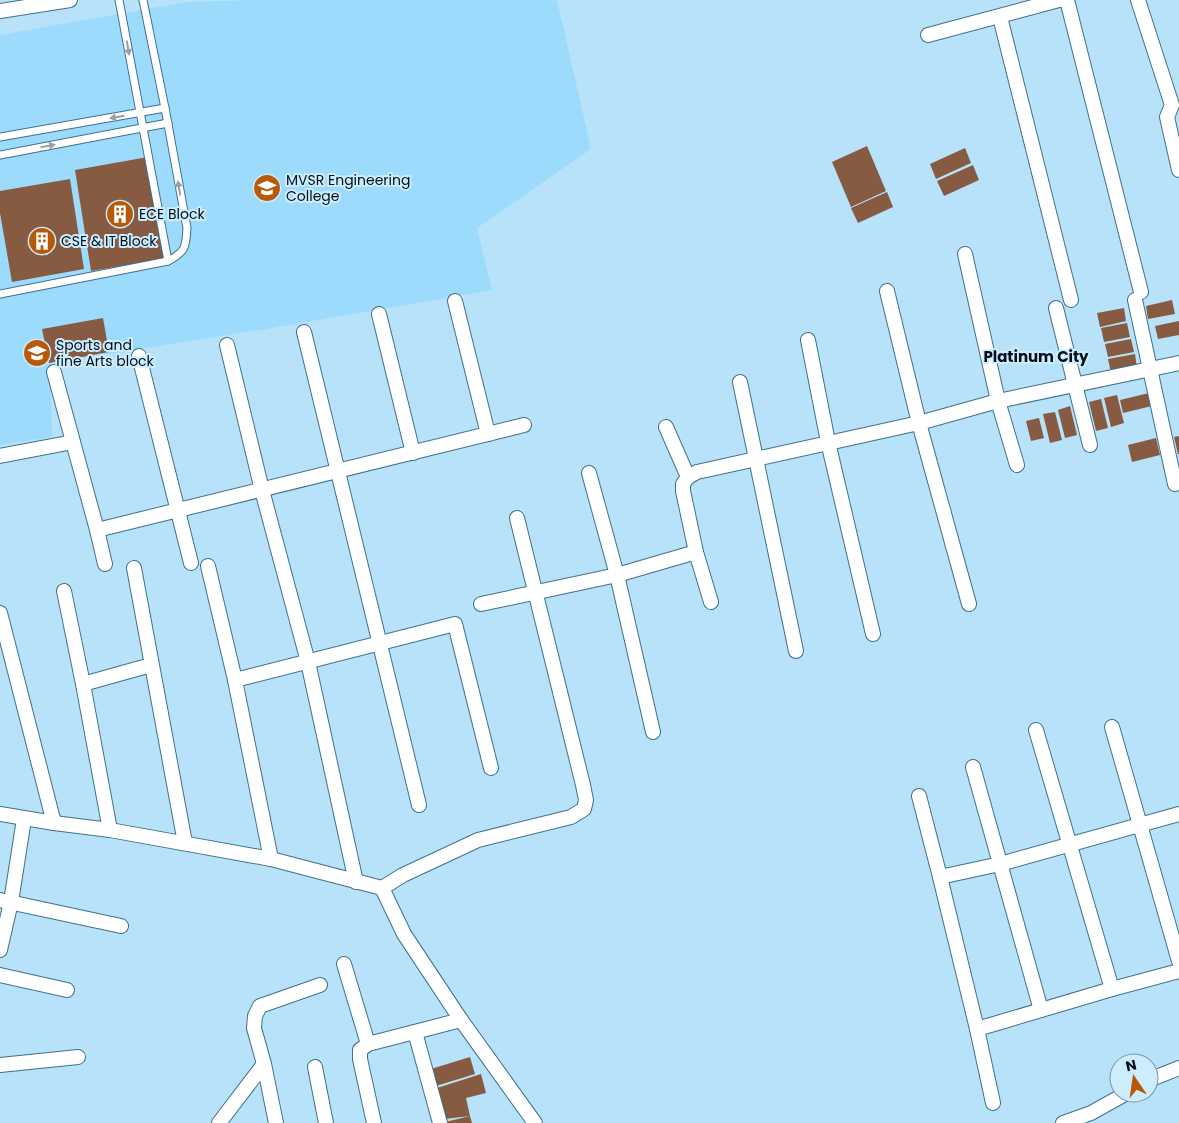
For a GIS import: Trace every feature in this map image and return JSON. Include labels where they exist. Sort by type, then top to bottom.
[{"type":"street","points":[[0,11],[66,0]]},
{"type":"street","points":[[928,35],[1059,0]]},
{"type":"street","points":[[1067,0],[1138,296],[1150,370],[1175,484]]},
{"type":"street","points":[[1138,0],[1172,105],[1167,117],[1179,170]]},
{"type":"street","points":[[1000,16],[1072,300]]},
{"type":"street","points":[[965,254],[998,401],[1017,464]]},
{"type":"street","points":[[887,292],[919,423],[969,604]]},
{"type":"street","points":[[455,301],[488,434]]},
{"type":"street","points":[[1056,308],[1090,445]]},
{"type":"street","points":[[379,314],[413,453]]},
{"type":"street","points":[[304,332],[419,805]]},
{"type":"street","points":[[808,340],[828,442],[873,634]]},
{"type":"street","points":[[227,345],[262,490],[308,662],[356,882]]},
{"type":"street","points":[[139,356],[191,564]]},
{"type":"street","points":[[711,602],[696,552],[683,491],[683,484],[688,477],[697,472],[919,423],[998,401],[1179,363]]},
{"type":"street","points":[[54,372],[105,564]]},
{"type":"street","points":[[740,382],[796,651]]},
{"type":"street","points":[[97,530],[524,425]]},
{"type":"street","points":[[666,427],[688,477]]},
{"type":"street","points":[[0,456],[73,442]]},
{"type":"street","points":[[589,473],[617,575],[653,732]]},
{"type":"street","points":[[0,814],[110,830],[270,859],[382,888],[403,875],[478,840],[571,817],[584,809],[586,800],[517,518]]},
{"type":"street","points":[[481,604],[617,575],[696,552]]},
{"type":"street","points":[[208,566],[235,680],[270,859]]},
{"type":"street","points":[[134,568],[185,843]]},
{"type":"street","points":[[64,591],[110,830]]},
{"type":"street","points":[[0,613],[54,823]]},
{"type":"street","points":[[235,680],[455,624],[491,768]]},
{"type":"street","points":[[83,684],[151,665]]},
{"type":"street","points":[[1112,727],[1179,961]]},
{"type":"street","points":[[1036,730],[1112,989]]},
{"type":"street","points":[[973,767],[1041,1010]]},
{"type":"street","points":[[919,796],[977,1029],[993,1103]]},
{"type":"street","points":[[940,877],[1000,864],[1179,814]]},
{"type":"street","points":[[0,950],[5,901],[24,819]]},
{"type":"street","points":[[382,888],[404,934],[535,1123]]},
{"type":"street","points":[[5,901],[121,926]]},
{"type":"street","points":[[344,964],[368,1044]]},
{"type":"street","points":[[977,1029],[1179,971]]},
{"type":"street","points":[[0,975],[67,990]]},
{"type":"street","points":[[276,1123],[264,1064],[254,1028],[255,1016],[260,1006],[320,985]]},
{"type":"street","points":[[374,1123],[360,1059],[360,1050],[368,1044],[462,1020]]},
{"type":"street","points":[[415,1032],[440,1123]]},
{"type":"street","points":[[0,1065],[78,1057]]},
{"type":"street","points":[[219,1123],[264,1064]]},
{"type":"street","points":[[316,1067],[326,1123]]},
{"type":"street","points":[[1159,1076],[1179,1068]]},
{"type":"street","points":[[1063,1123],[1091,1113],[1110,1103]]},
{"type":"lane","points":[[119,0],[168,261]]},
{"type":"lane","points":[[0,294],[168,261],[181,254],[186,244],[186,228],[168,123],[143,0]]},
{"type":"lane","points":[[0,137],[165,108]]},
{"type":"lane","points":[[0,155],[168,123]]},
{"type":"shaded area","name":"MVSR Engineering College","points":[[257,0],[557,0],[591,149],[477,228],[492,290],[266,329],[50,363],[52,437],[0,445],[0,35],[187,2]]},
{"type":"building","points":[[867,146],[886,191],[851,207],[832,162]]},
{"type":"building","points":[[965,148],[971,163],[936,179],[930,164]]},
{"type":"building","name":"ECE Block","points":[[148,157],[167,258],[91,271],[75,170]]},
{"type":"building","points":[[973,165],[979,180],[944,196],[937,181]]},
{"type":"building","name":"CSE & IT Block","points":[[70,179],[84,269],[12,282],[0,213],[0,191]]},
{"type":"building","points":[[887,192],[893,207],[858,223],[851,208]]},
{"type":"building","points":[[1172,300],[1175,314],[1148,319],[1146,306]]},
{"type":"building","points":[[1124,308],[1126,321],[1100,327],[1097,313]]},
{"type":"building","points":[[103,318],[109,352],[49,363],[42,329]]},
{"type":"building","points":[[1179,321],[1179,335],[1158,339],[1155,326]]},
{"type":"building","points":[[1127,323],[1130,337],[1104,342],[1101,328]]},
{"type":"building","points":[[1131,339],[1134,352],[1108,357],[1105,344]]},
{"type":"building","points":[[1135,354],[1137,368],[1111,373],[1108,359]]},
{"type":"building","points":[[1149,393],[1152,406],[1123,413],[1120,400]]},
{"type":"building","points":[[1117,395],[1124,423],[1111,427],[1104,398]]},
{"type":"building","points":[[1101,399],[1108,428],[1096,431],[1089,402]]},
{"type":"building","points":[[1070,406],[1077,435],[1065,438],[1058,410]]},
{"type":"building","points":[[1055,412],[1062,440],[1050,443],[1043,414]]},
{"type":"building","points":[[1039,418],[1044,438],[1031,441],[1026,421]]},
{"type":"building","points":[[1179,436],[1179,454],[1178,454],[1174,437]]},
{"type":"building","points":[[1156,438],[1160,455],[1132,462],[1128,445]]},
{"type":"building","points":[[470,1057],[475,1074],[436,1086],[431,1069]]},
{"type":"building","points":[[481,1074],[486,1093],[466,1098],[470,1116],[445,1119],[437,1088]]},
{"type":"building","points":[[470,1116],[472,1123],[445,1123],[445,1122]]},
{"type":"place","name":"MVSR Engineering College","points":[[267,188]]},
{"type":"place","name":"ECE Block","points":[[120,214]]},
{"type":"place","name":"CSE & IT Block","points":[[42,241]]},
{"type":"place","name":"Sports and fine Arts block","points":[[37,353]]},
{"type":"district","name":"Platinum City","points":[[1036,357]]}]
